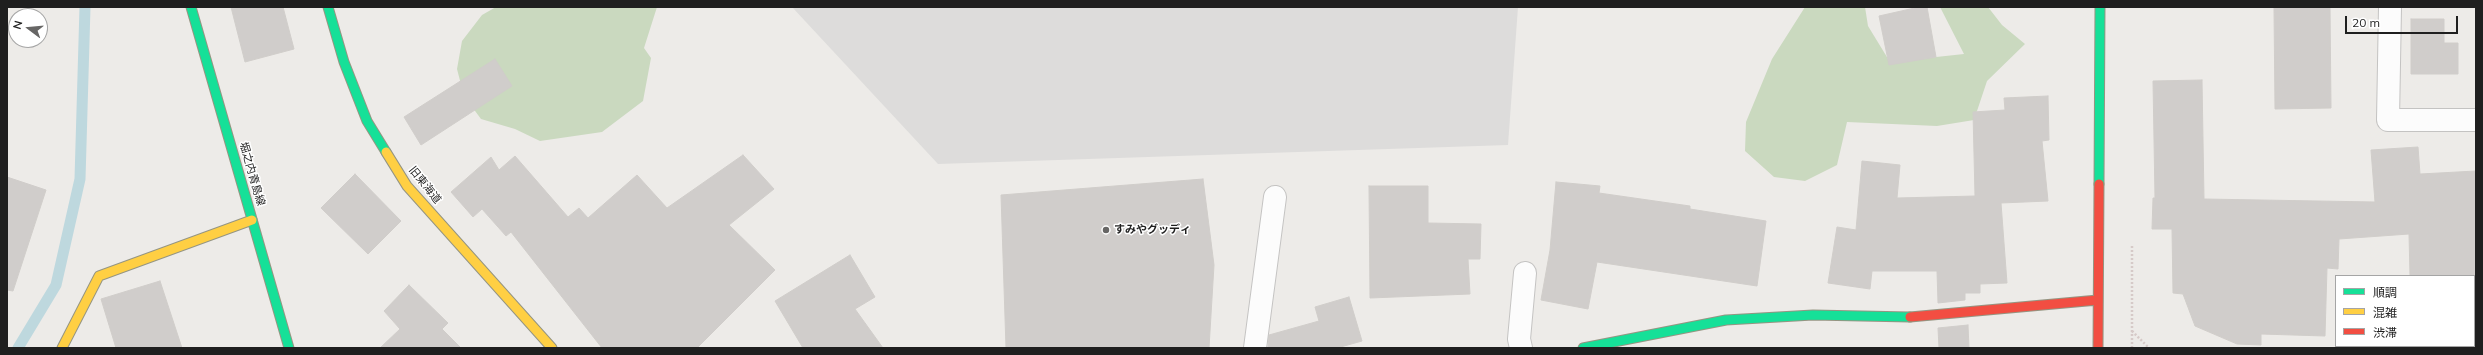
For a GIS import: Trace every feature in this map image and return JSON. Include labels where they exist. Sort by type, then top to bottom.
[{"type":"street","name":"堀之内青島線","points":[[191,7],[288,348]]},
{"type":"street","name":"旧東海道","points":[[328,7],[344,62],[367,121],[408,186],[552,348]]},
{"type":"street","points":[[2098,348],[2100,7]]},
{"type":"street","points":[[2390,7],[2388,120],[2476,120]]},
{"type":"street","points":[[1255,348],[1275,197]]},
{"type":"street","points":[[62,348],[100,276],[252,220]]},
{"type":"street","points":[[1521,348],[1519,339],[1525,273]]},
{"type":"street","points":[[1583,348],[1726,320],[1813,315],[1924,317],[2098,300]]},
{"type":"path","points":[[2132,331],[2149,348]]},
{"type":"green space","points":[[496,7],[657,7],[644,48],[651,58],[643,101],[602,132],[540,141],[515,129],[481,119],[464,96],[457,69],[462,41],[482,15]]},
{"type":"green space","points":[[1805,7],[1865,7],[1868,26],[1890,62],[1964,54],[1940,7],[1988,7],[2002,25],[2025,44],[1987,81],[1974,120],[1937,126],[1847,122],[1837,165],[1805,181],[1774,177],[1745,151],[1746,122],[1772,59]]},
{"type":"shaded area","points":[[792,7],[1518,7],[1508,145],[938,164]]},
{"type":"building","points":[[231,7],[283,7],[294,49],[245,62]]},
{"type":"building","points":[[1919,7],[1927,7],[1936,57],[1889,65],[1879,16]]},
{"type":"building","points":[[2274,7],[2330,7],[2331,108],[2275,109]]},
{"type":"building","points":[[2411,19],[2444,19],[2444,43],[2458,43],[2458,74],[2411,74]]},
{"type":"building","points":[[495,59],[512,86],[421,145],[404,117]]},
{"type":"building","points":[[2202,80],[2204,199],[2375,202],[2371,150],[2418,147],[2420,174],[2476,171],[2476,276],[2410,275],[2409,234],[2339,239],[2338,269],[2327,268],[2325,336],[2261,334],[2261,345],[2237,344],[2195,326],[2183,294],[2173,293],[2172,229],[2152,229],[2153,198],[2155,198],[2153,81]]},
{"type":"building","points":[[2048,96],[2049,140],[2042,141],[2048,201],[2001,203],[2007,283],[1980,284],[1980,293],[1965,293],[1965,300],[1938,303],[1937,271],[1872,271],[1870,289],[1828,283],[1837,227],[1856,230],[1862,161],[1900,165],[1897,198],[1975,196],[1973,112],[2005,110],[2004,98]]},
{"type":"building","points":[[743,155],[774,189],[729,225],[775,270],[697,348],[602,348],[511,232],[506,236],[482,209],[473,217],[451,192],[491,157],[499,170],[515,156],[568,217],[579,208],[588,218],[637,175],[667,208]]},
{"type":"building","points":[[355,174],[401,221],[368,254],[321,208]]},
{"type":"building","points":[[7,177],[46,190],[13,291],[7,290]]},
{"type":"building","name":"すみやグッディ","points":[[1203,179],[1214,265],[1209,348],[1006,348],[1001,195]]},
{"type":"building","points":[[1556,182],[1600,186],[1599,193],[1690,206],[1690,209],[1766,221],[1757,286],[1597,262],[1588,309],[1541,300],[1550,250]]},
{"type":"building","points":[[1369,186],[1428,186],[1428,223],[1481,224],[1480,259],[1468,259],[1470,294],[1370,298]]},
{"type":"building","points":[[850,255],[875,297],[855,309],[883,348],[803,348],[775,301]]},
{"type":"building","points":[[160,281],[182,348],[116,348],[101,299]]},
{"type":"building","points":[[409,285],[448,323],[442,329],[461,348],[380,348],[400,329],[384,311]]},
{"type":"building","points":[[1349,297],[1362,341],[1337,348],[1268,348],[1269,335],[1319,321],[1315,307]]},
{"type":"building","points":[[1968,325],[1969,348],[1939,348],[1938,328]]},
{"type":"waterway","points":[[18,348],[56,285],[80,179],[85,7]]},
{"type":"traffic: fast","points":[[191,7],[289,348]]},
{"type":"traffic: fast","points":[[328,7],[344,62],[367,121],[386,152]]},
{"type":"traffic: fast","points":[[2099,184],[2100,7]]},
{"type":"traffic: fast","points":[[1583,348],[1726,320],[1813,315],[1910,317]]},
{"type":"traffic: slow","points":[[386,152],[407,186],[552,348]]},
{"type":"traffic: slow","points":[[62,348],[99,276],[252,220]]},
{"type":"traffic: jam","points":[[2098,348],[2099,184]]},
{"type":"traffic: jam","points":[[1910,317],[2098,300]]},
{"type":"place","name":"すみやグッディ","points":[[1106,230]]}]
